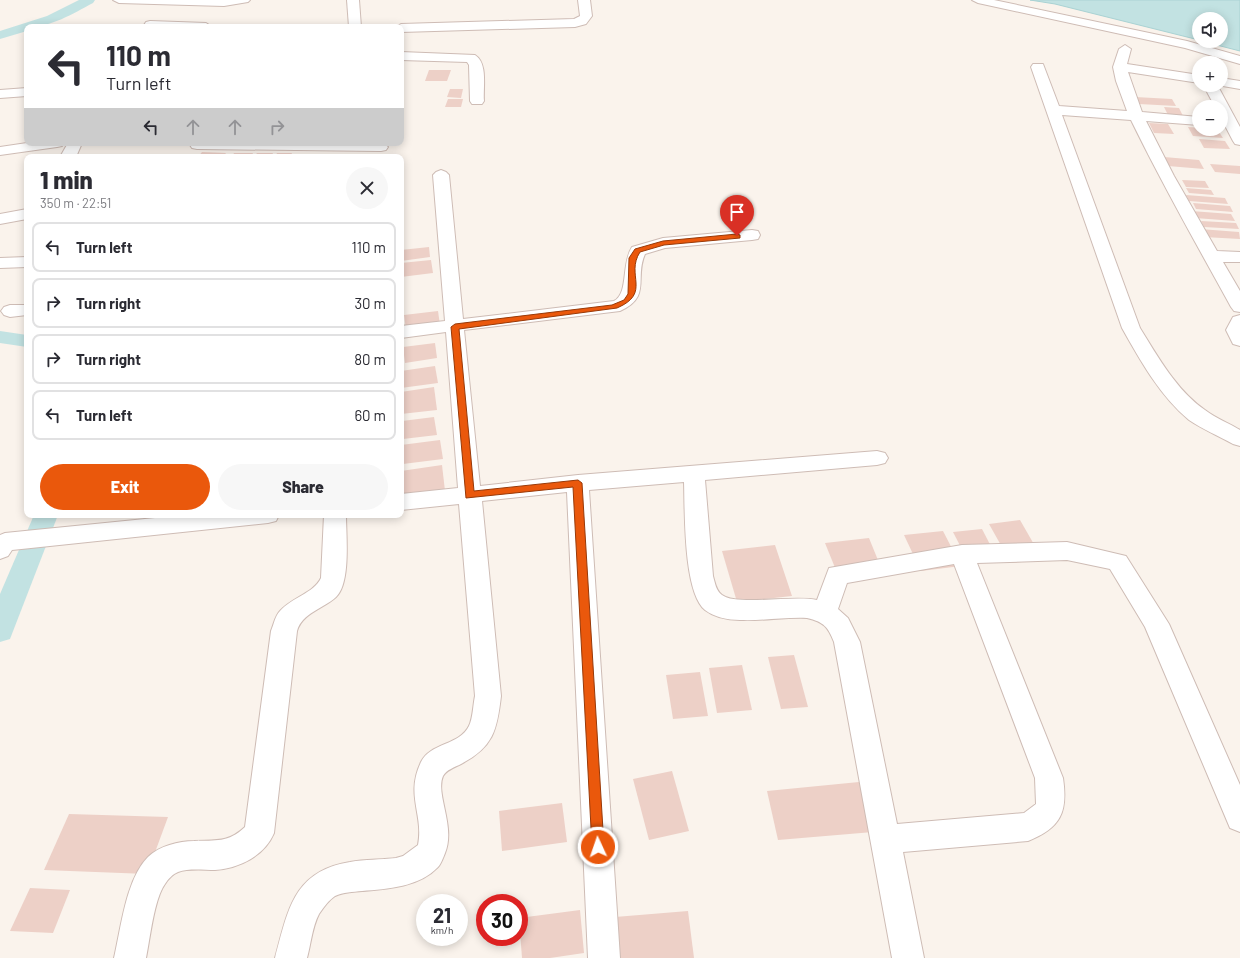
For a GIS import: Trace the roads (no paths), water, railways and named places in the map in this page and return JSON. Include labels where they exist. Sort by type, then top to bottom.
[{"type":"street","points":[[118,0],[224,3],[244,0]]},
{"type":"street","points":[[353,0],[355,24]]},
{"type":"street","points":[[404,28],[575,23],[582,21],[586,16],[584,0]]},
{"type":"street","points":[[978,0],[1187,45],[1240,60]]},
{"type":"street","points":[[151,24],[178,1]]},
{"type":"street","points":[[1125,49],[1120,67],[1123,81],[1136,116],[1166,176],[1240,307]]},
{"type":"street","points":[[404,56],[470,58],[475,61],[477,101]]},
{"type":"street","points":[[1038,67],[1131,328],[1151,362],[1174,392],[1198,415],[1240,439]]},
{"type":"street","points":[[1120,67],[1192,78]]},
{"type":"street","points":[[1228,86],[1240,85]]},
{"type":"street","points":[[0,94],[24,92]]},
{"type":"street","points":[[1053,110],[1192,121]]},
{"type":"street","points":[[1228,126],[1240,141]]},
{"type":"street","points":[[0,151],[36,146]]},
{"type":"street","points":[[195,148],[269,146]]},
{"type":"street","points":[[344,146],[381,147]]},
{"type":"street","points":[[291,958],[302,915],[314,894],[331,882],[351,876],[398,874],[414,868],[429,855],[435,835],[428,783],[432,769],[443,759],[472,745],[480,734],[488,696],[441,175]]},
{"type":"street","points":[[0,219],[24,215]]},
{"type":"street","points":[[404,332],[455,327],[614,307],[626,301],[632,294],[633,258],[638,251],[663,243],[752,235]]},
{"type":"street","points":[[1210,256],[1240,257]]},
{"type":"street","points":[[0,263],[24,262]]},
{"type":"street","points":[[1240,321],[1235,330],[1240,340]]},
{"type":"street","points":[[404,502],[578,483],[877,458]]},
{"type":"street","points":[[694,474],[701,576],[705,593],[715,604],[731,610],[806,608],[825,612],[837,622],[847,642],[908,958]]},
{"type":"street","points":[[578,483],[604,958]]},
{"type":"street","points":[[0,550],[5,542],[213,518]]},
{"type":"street","points":[[130,958],[147,890],[153,875],[165,862],[184,855],[227,854],[248,845],[259,833],[284,631],[288,619],[296,611],[328,590],[333,578],[335,518]]},
{"type":"street","points":[[825,612],[838,575],[962,554],[1067,551],[1118,562],[1156,624],[1240,818]]},
{"type":"street","points":[[885,839],[1028,827],[1044,818],[1052,804],[1049,778],[962,554]]},
{"type":"water","points":[[1030,0],[1240,0],[1240,51],[1228,48],[1228,12],[1192,12],[1192,38],[1055,4]]},
{"type":"waterway","points":[[36,24],[52,19],[89,0]]},
{"type":"waterway","points":[[0,35],[24,28]]},
{"type":"waterway","points":[[0,337],[24,341]]},
{"type":"waterway","points":[[0,631],[8,607],[45,518]]}]
